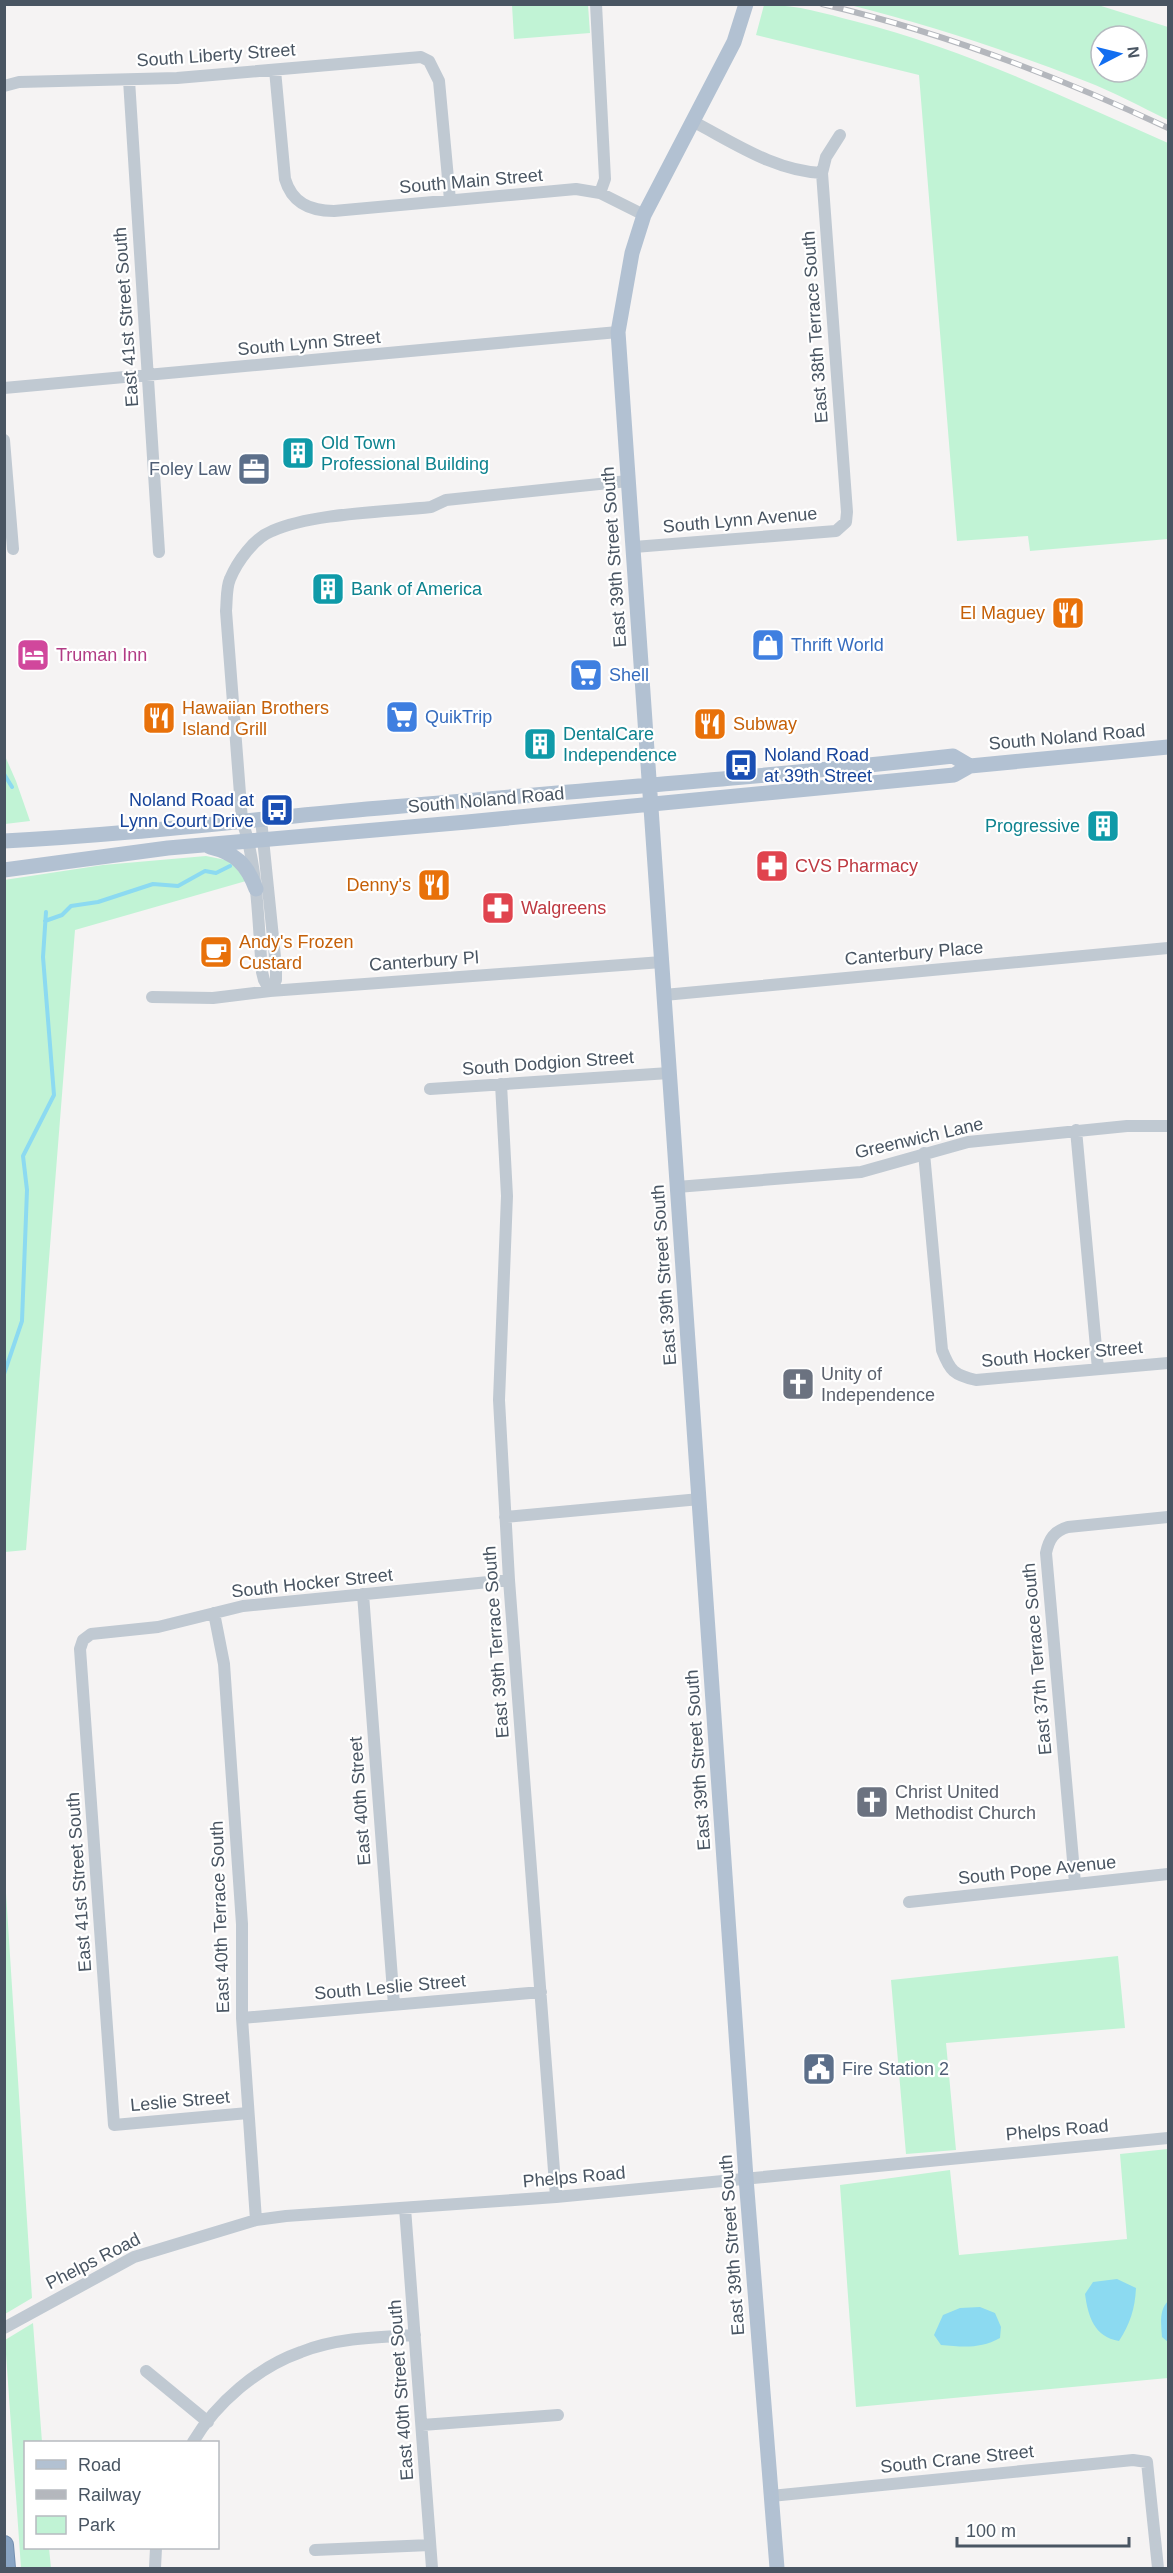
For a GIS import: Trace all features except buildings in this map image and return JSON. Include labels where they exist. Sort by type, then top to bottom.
[{"type":"highway","points":[[4,2545],[6,2568]]},
{"type":"main road","name":"East 39th Street South","points":[[746,4],[734,42],[644,215],[632,253],[618,332],[746,2178],[777,2568]]},
{"type":"main road","name":"South Noland Road","points":[[4,870],[205,845],[954,775],[970,766],[1168,747]]},
{"type":"main road","name":"South Noland Road","points":[[4,841],[600,791],[953,756],[970,766]]},
{"type":"main road","points":[[804,770],[806,789]]},
{"type":"main road","points":[[205,845],[224,850],[239,858],[251,874],[256,889]]},
{"type":"street","points":[[596,4],[605,179],[600,193]]},
{"type":"street","name":"South Liberty Street","points":[[4,86],[19,82],[129,80],[275,70],[414,56],[429,61],[439,81],[450,200]]},
{"type":"street","name":"South Main Street","points":[[275,70],[285,179],[288,190],[298,201],[310,208],[334,211],[576,189],[600,193],[644,215]]},
{"type":"street","name":"East 41st Street South","points":[[129,80],[159,552]]},
{"type":"street","points":[[692,121],[777,165],[800,172],[822,173]]},
{"type":"street","name":"East 38th Terrace South","points":[[840,135],[826,157],[822,173],[846,522]]},
{"type":"street","name":"South Lynn Street","points":[[4,388],[618,332]]},
{"type":"street","points":[[4,440],[13,549]]},
{"type":"street","points":[[270,991],[276,980],[276,967],[256,840],[242,820],[225,611],[229,580],[243,557],[270,531],[302,521],[431,507],[446,500],[628,481]]},
{"type":"street","name":"South Lynn Avenue","points":[[634,547],[836,531],[846,522]]},
{"type":"street","points":[[261,819],[256,840],[256,889],[262,972],[270,991]]},
{"type":"street","name":"Canterbury Place","points":[[664,995],[1168,948]]},
{"type":"street","name":"Canterbury Pl","points":[[152,997],[213,998],[270,991],[662,962]]},
{"type":"street","name":"South Dodgion Street","points":[[430,1089],[669,1073]]},
{"type":"street","name":"East 39th Terrace South","points":[[501,1084],[507,1216],[499,1400],[509,1580],[556,2197]]},
{"type":"street","name":"Greenwich Lane","points":[[677,1187],[861,1172],[968,1142],[1076,1130],[1168,1126]]},
{"type":"street","points":[[1076,1130],[1098,1369]]},
{"type":"street","name":"South Hocker Street","points":[[924,1153],[942,1350],[949,1367],[958,1375],[976,1380],[1168,1363]]},
{"type":"street","points":[[505,1517],[700,1499]]},
{"type":"street","name":"East 37th Terrace South","points":[[1075,1883],[1046,1553],[1049,1539],[1059,1529],[1068,1527],[1168,1517]]},
{"type":"street","name":"South Hocker Street","points":[[85,1638],[99,1633],[158,1627],[243,1606],[509,1580]]},
{"type":"street","name":"East 40th Street","points":[[363,1594],[394,2005]]},
{"type":"street","name":"East 40th Terrace South","points":[[214,1613],[224,1664],[242,1924],[242,2018],[256,2220]]},
{"type":"street","name":"East 41st Street South","points":[[85,1638],[80,1649],[114,2125]]},
{"type":"street","name":"South Pope Avenue","points":[[909,1902],[1168,1874]]},
{"type":"street","name":"South Leslie Street","points":[[242,2018],[541,1992]]},
{"type":"street","name":"Leslie Street","points":[[114,2125],[248,2114]]},
{"type":"street","name":"Phelps Road","points":[[4,2328],[134,2257],[256,2220],[556,2197],[1168,2138]]},
{"type":"street","name":"East 40th Street South","points":[[405,2208],[432,2568]]},
{"type":"street","points":[[194,2441],[228,2399],[254,2378],[301,2351],[360,2339],[415,2335]]},
{"type":"street","points":[[146,2371],[208,2422]]},
{"type":"street","points":[[422,2425],[558,2415]]},
{"type":"street","name":"South Crane Street","points":[[771,2496],[1133,2460],[1147,2462],[1162,2548]]},
{"type":"street","points":[[315,2550],[430,2545]]},
{"type":"street","points":[[1158,2568],[1162,2548]]},
{"type":"street","points":[[155,2568],[156,2549]]},
{"type":"green space","points":[[512,5],[588,5],[590,33],[514,39]]},
{"type":"green space","points":[[764,5],[787,6],[820,12],[934,45],[1013,75],[1168,143],[1168,539],[1030,551],[1028,536],[957,541],[919,75],[756,35]]},
{"type":"green space","points":[[850,5],[1098,5],[1168,27],[1168,120],[1091,84],[1149,84],[1149,24],[1089,24],[1089,83],[998,49]]},
{"type":"green space","points":[[5,756],[16,781],[30,821],[5,824]]},
{"type":"green space","points":[[206,856],[231,861],[246,881],[75,930],[26,1550],[5,1552],[4,880],[103,865]]},
{"type":"green space","points":[[4,1862],[32,2298],[5,2314],[4,2314]]},
{"type":"green space","points":[[1118,1956],[1125,2028],[946,2043],[956,2150],[906,2154],[891,1980]]},
{"type":"green space","points":[[1168,2149],[1168,2378],[856,2407],[840,2185],[950,2170],[959,2255],[1127,2239],[1120,2154]]},
{"type":"green space","points":[[33,2323],[42,2441],[24,2441],[24,2549],[49,2549],[51,2568],[21,2568],[5,2340]]},
{"type":"water","points":[[1117,2279],[1136,2288],[1131,2316],[1119,2341],[1110,2339],[1098,2330],[1090,2317],[1085,2294],[1093,2282]]},
{"type":"water","points":[[1168,2301],[1168,2342],[1162,2337],[1161,2322],[1163,2309]]},
{"type":"water","points":[[980,2307],[995,2313],[1001,2327],[1000,2338],[978,2346],[941,2345],[934,2335],[943,2315],[960,2308]]},
{"type":"waterway","points":[[4,774],[12,787]]},
{"type":"waterway","points":[[45,921],[62,915],[71,906],[98,902],[153,884],[178,886],[205,871],[216,873],[230,866]]},
{"type":"waterway","points":[[4,1374],[22,1321],[27,1190],[23,1156],[54,1095],[43,957],[46,912]]},
{"type":"railway","points":[[822,4],[911,28],[998,57],[1041,73],[1168,128]]},
{"type":"place","name":"Old Town Professional Building","points":[[298,453]]},
{"type":"place","name":"Foley Law","points":[[254,469]]},
{"type":"place","name":"Bank of America","points":[[328,589]]},
{"type":"place","name":"El Maguey","points":[[1068,613]]},
{"type":"place","name":"Thrift World","points":[[768,645]]},
{"type":"place","name":"Truman Inn","points":[[33,655]]},
{"type":"place","name":"Shell","points":[[586,675]]},
{"type":"place","name":"QuikTrip","points":[[402,717]]},
{"type":"place","name":"Hawaiian Brothers Island Grill","points":[[159,718]]},
{"type":"place","name":"Subway","points":[[710,724]]},
{"type":"place","name":"DentalCare Independence","points":[[540,744]]},
{"type":"place","name":"Noland Road at 39th Street","points":[[741,765]]},
{"type":"place","name":"Noland Road at Lynn Court Drive","points":[[277,810]]},
{"type":"place","name":"Progressive","points":[[1103,826]]},
{"type":"place","name":"CVS Pharmacy","points":[[772,866]]},
{"type":"place","name":"Denny's","points":[[434,885]]},
{"type":"place","name":"Walgreens","points":[[498,908]]},
{"type":"place","name":"Andy's Frozen Custard","points":[[216,952]]},
{"type":"place","name":"Unity of Independence","points":[[798,1384]]},
{"type":"place","name":"Christ United Methodist Church","points":[[872,1802]]},
{"type":"place","name":"Fire Station 2","points":[[819,2069]]}]
